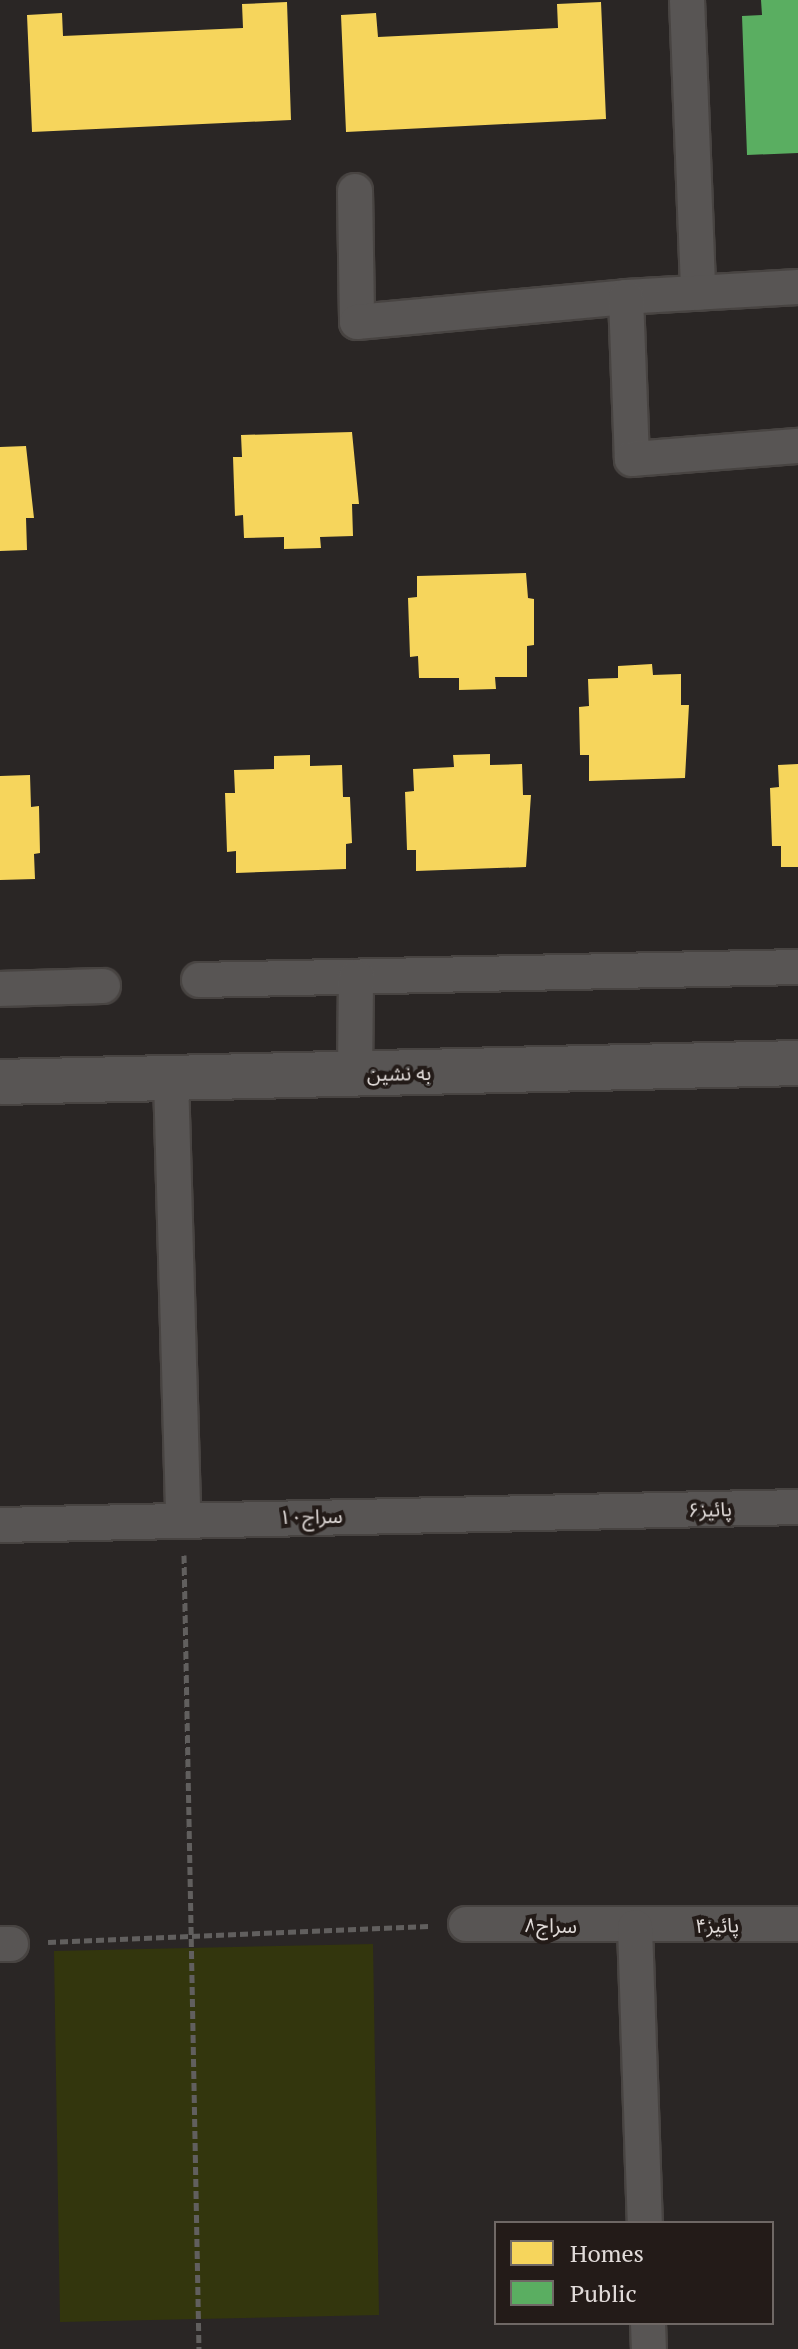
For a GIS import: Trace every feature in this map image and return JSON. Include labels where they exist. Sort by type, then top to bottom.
[{"type":"street","points":[[687,0],[698,293]]},
{"type":"street","points":[[355,191],[357,322],[626,297],[798,287]]},
{"type":"street","points":[[626,297],[632,459],[798,446]]},
{"type":"street","points":[[199,980],[798,967]]},
{"type":"street","points":[[355,1074],[356,977]]},
{"type":"street","points":[[0,989],[103,986]]},
{"type":"street","name":"به نشین","points":[[0,1082],[798,1063]]},
{"type":"street","points":[[171,1078],[183,1518]]},
{"type":"street","name":"پائیز۶","points":[[622,1511],[798,1507]]},
{"type":"street","name":"سراج۱۰","points":[[0,1525],[183,1518],[622,1511]]},
{"type":"street","name":"۸سراج","points":[[466,1924],[635,1927]]},
{"type":"street","name":"پائیز۴","points":[[635,1927],[798,1924]]},
{"type":"street","points":[[635,1927],[645,2221]]},
{"type":"street","points":[[648,2325],[649,2349]]},
{"type":"path","points":[[183,1518],[199,2349]]},
{"type":"path","points":[[6,1944],[466,1924]]},
{"type":"green space","points":[[373,1944],[379,2315],[60,2322],[54,1951]]},
{"type":"building: Homes","points":[[287,2],[291,120],[32,132],[27,15],[62,13],[63,36],[243,28],[242,4]]},
{"type":"building: Homes","points":[[601,2],[606,119],[346,132],[341,15],[376,13],[378,37],[558,28],[557,4]]},
{"type":"building: Homes","points":[[352,432],[359,504],[352,504],[353,536],[320,537],[321,548],[284,549],[284,537],[244,538],[243,515],[235,516],[233,457],[242,457],[241,435]]},
{"type":"building: Homes","points":[[26,446],[34,518],[26,518],[27,550],[0,551],[0,447]]},
{"type":"building: Homes","points":[[526,573],[528,598],[534,599],[534,645],[527,646],[527,677],[495,677],[496,689],[459,690],[459,678],[419,678],[418,656],[410,657],[408,598],[417,597],[417,576]]},
{"type":"building: Homes","points":[[652,664],[653,675],[681,674],[681,705],[689,705],[685,778],[589,781],[589,755],[580,755],[579,707],[589,706],[588,679],[618,678],[618,666]]},
{"type":"building: Homes","points":[[490,754],[490,765],[522,764],[523,795],[531,795],[526,867],[416,871],[416,850],[407,850],[405,792],[414,791],[413,769],[454,767],[453,755]]},
{"type":"building: Homes","points":[[310,755],[310,766],[342,765],[343,797],[350,797],[352,843],[346,844],[346,869],[236,873],[236,851],[227,852],[225,793],[235,793],[234,770],[274,769],[274,756]]},
{"type":"building: Homes","points":[[798,764],[798,867],[781,867],[781,846],[772,846],[770,788],[779,787],[778,765]]},
{"type":"building: Homes","points":[[30,775],[31,807],[39,806],[40,853],[34,854],[35,879],[0,880],[0,776]]},
{"type":"building: Public","points":[[761,0],[798,0],[798,153],[747,155],[742,16],[762,15]]}]
